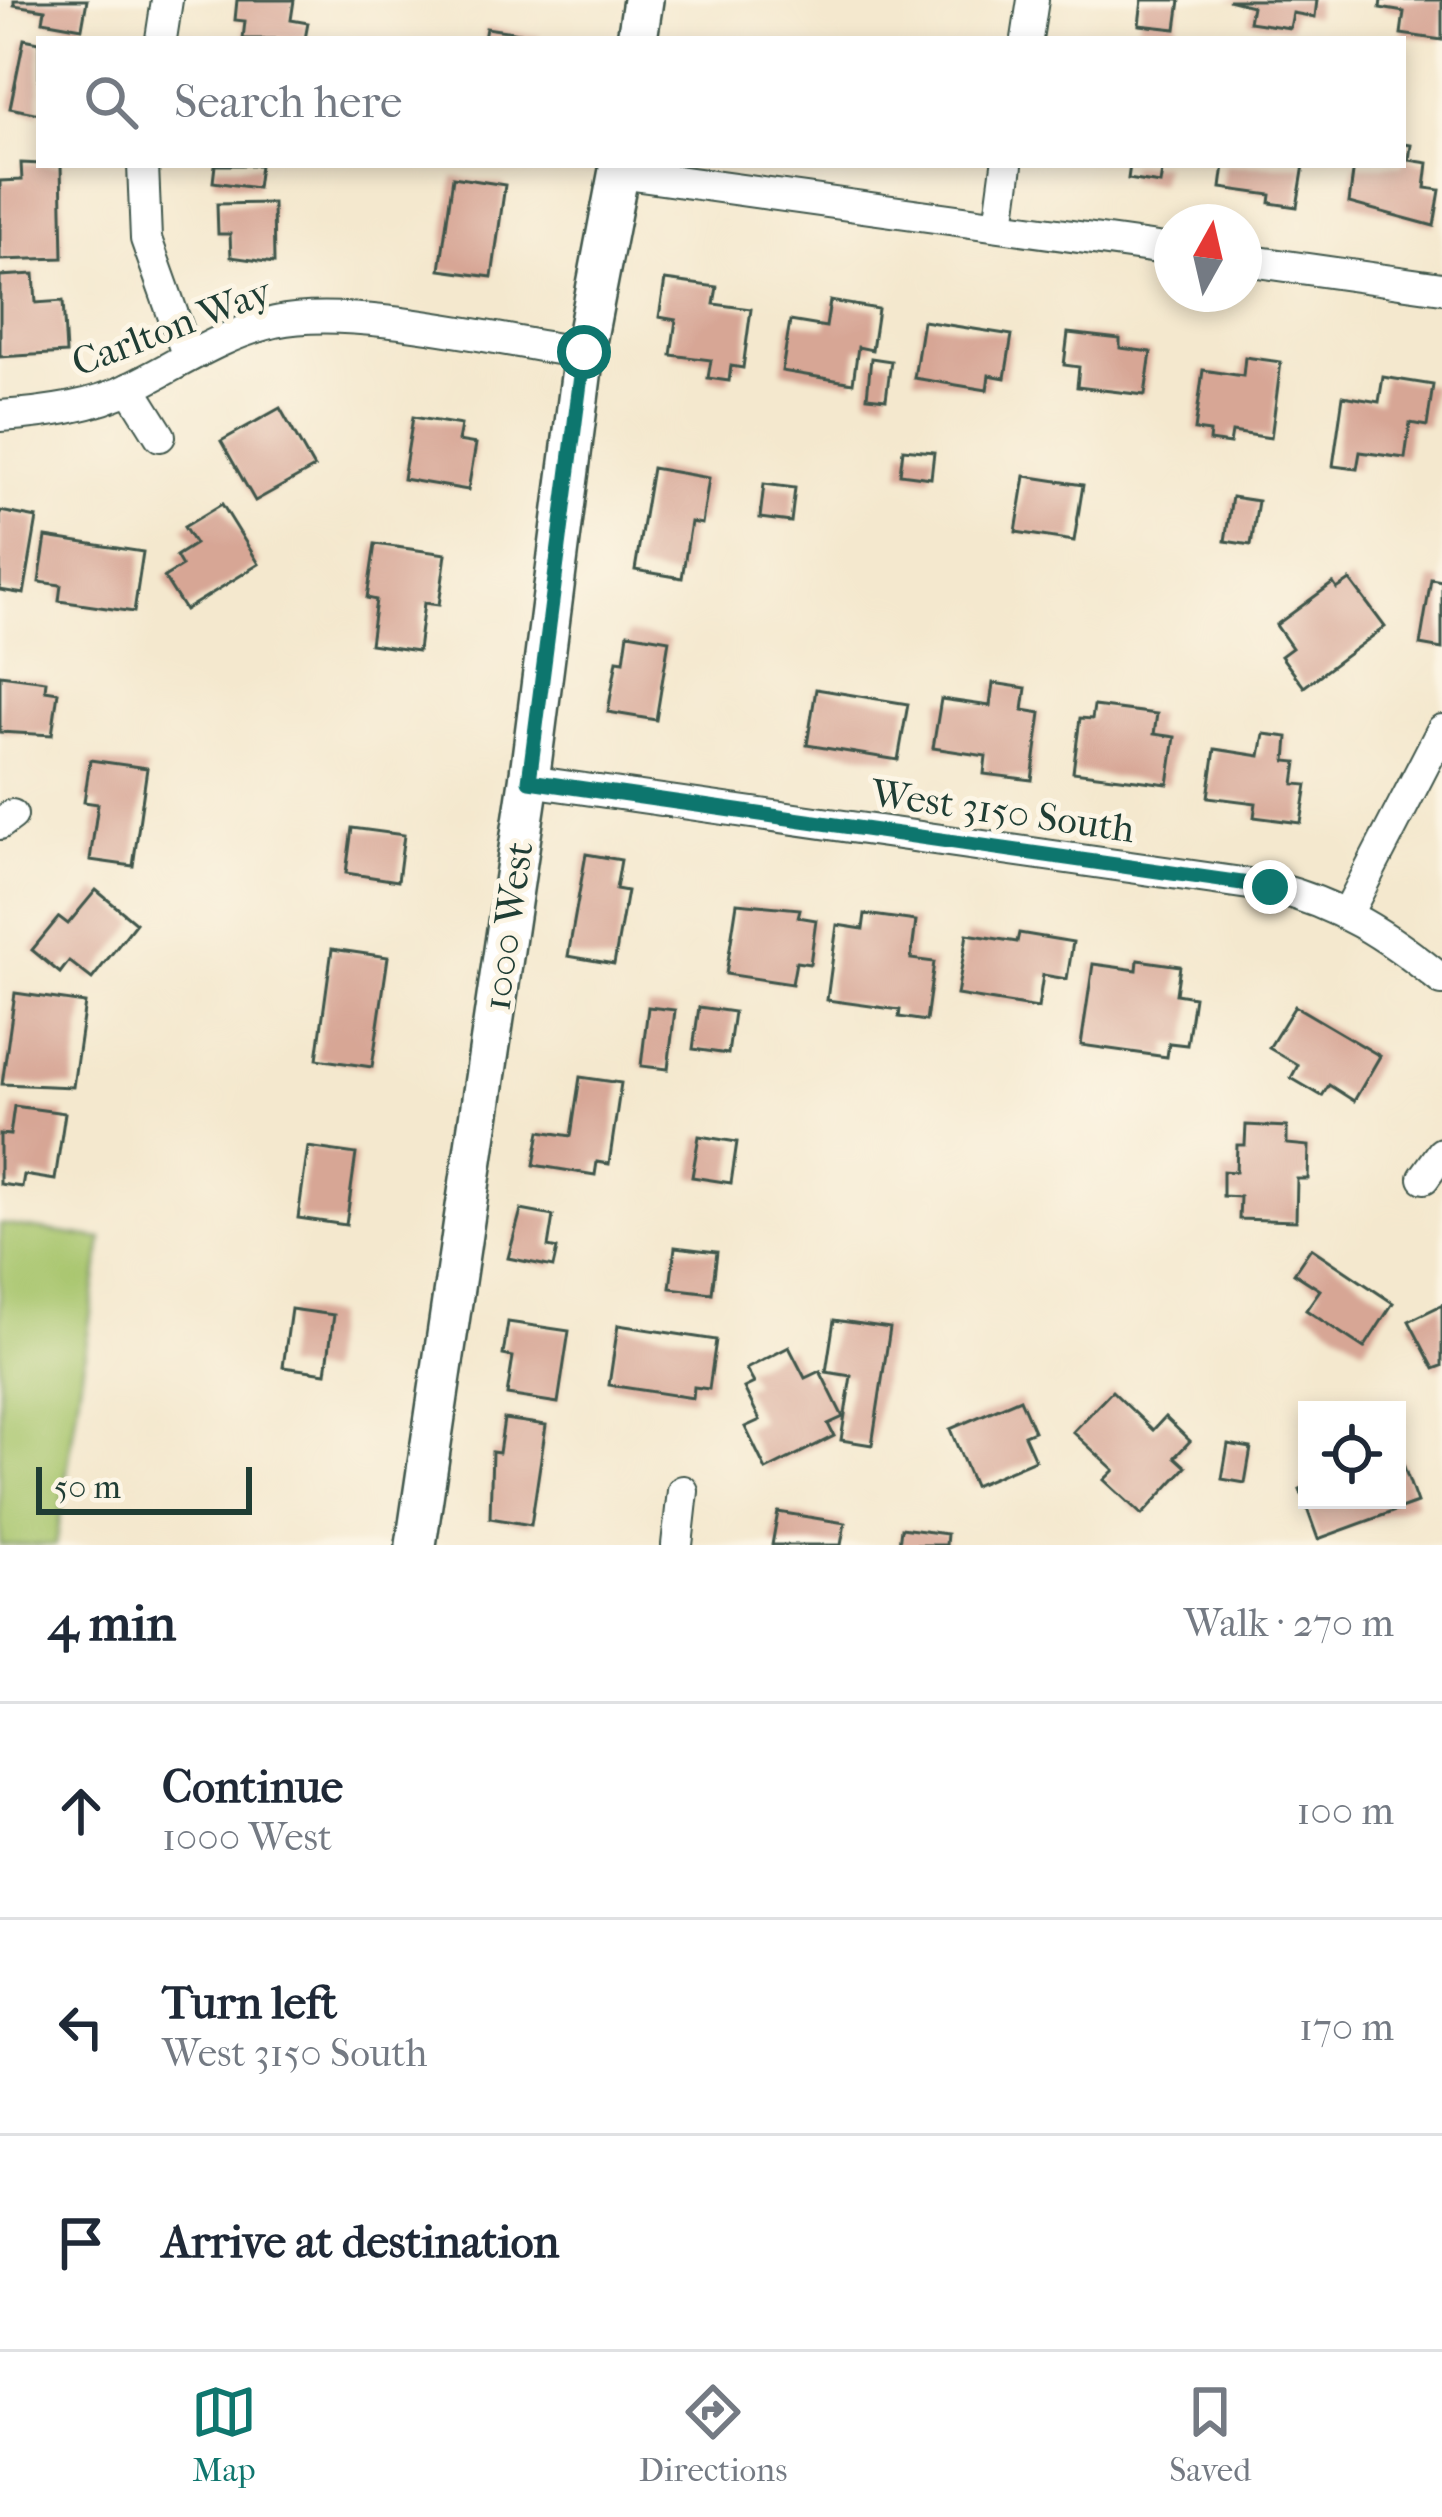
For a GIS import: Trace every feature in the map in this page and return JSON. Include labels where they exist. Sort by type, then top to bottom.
[{"type":"main road","points":[[637,36],[643,0]]},
{"type":"main road","name":"1000 West","points":[[416,1545],[529,781],[584,352],[619,169]]},
{"type":"street","points":[[161,36],[167,0]]},
{"type":"street","points":[[1027,36],[1033,0]]},
{"type":"street","points":[[143,168],[146,239],[187,354]]},
{"type":"street","points":[[999,225],[1007,168]]},
{"type":"street","points":[[619,169],[1154,247]]},
{"type":"street","points":[[1262,263],[1442,288]]},
{"type":"street","name":"Carlton Way","points":[[0,416],[50,412],[130,388],[187,354],[271,323],[318,315],[584,352]]},
{"type":"street","points":[[130,388],[160,436]]},
{"type":"street","points":[[1348,913],[1442,730]]},
{"type":"street","name":"West 3150 South","points":[[529,781],[1270,887],[1348,913],[1382,932],[1442,980]]},
{"type":"street","points":[[677,1545],[683,1491]]},
{"type":"green space","points":[[0,1224],[102,1239],[56,1545],[0,1545]]},
{"type":"building","points":[[14,0],[87,0],[82,28],[43,21],[45,10],[14,5]]},
{"type":"building","points":[[237,0],[294,0],[291,20],[308,23],[306,36],[243,36],[245,21],[235,20]]},
{"type":"building","points":[[1142,0],[1180,0],[1176,29],[1139,25]]},
{"type":"building","points":[[1228,0],[1317,0],[1315,17],[1293,13],[1290,28],[1249,22],[1252,6]]},
{"type":"building","points":[[1381,0],[1442,0],[1442,40],[1401,34],[1404,12],[1380,8]]},
{"type":"building","points":[[486,28],[540,36],[485,36]]},
{"type":"building","points":[[24,39],[36,41],[36,113],[10,108]]},
{"type":"building","points":[[1406,144],[1411,145],[1409,160],[1428,163],[1425,188],[1440,190],[1434,226],[1349,203],[1354,168],[1406,168]]},
{"type":"building","points":[[21,163],[61,168],[63,258],[0,260],[0,181],[22,180]]},
{"type":"building","points":[[215,168],[260,168],[257,188],[213,182]]},
{"type":"building","points":[[1130,168],[1163,168],[1160,184],[1128,179]]},
{"type":"building","points":[[1224,168],[1304,168],[1297,207],[1270,203],[1271,195],[1221,188]]},
{"type":"building","points":[[453,177],[505,185],[492,277],[440,270]]},
{"type":"building","points":[[273,203],[274,263],[231,257],[230,234],[218,234],[217,204]]},
{"type":"building","points":[[34,274],[36,303],[63,301],[66,353],[0,357],[0,276]]},
{"type":"building","points":[[665,280],[717,287],[714,304],[751,309],[743,368],[731,366],[729,381],[708,378],[711,360],[671,355],[676,320],[659,317]]},
{"type":"building","points":[[830,301],[878,309],[872,350],[858,347],[853,383],[782,371],[790,321],[826,327]]},
{"type":"building","points":[[923,321],[1012,335],[1005,378],[989,375],[987,390],[914,378]]},
{"type":"building","points":[[1068,333],[1120,339],[1120,348],[1151,352],[1145,395],[1077,387],[1079,367],[1064,365]]},
{"type":"building","points":[[1245,357],[1281,362],[1271,438],[1232,432],[1230,444],[1209,441],[1210,432],[1195,430],[1203,370],[1243,376]]},
{"type":"building","points":[[871,358],[891,361],[886,399],[867,397]]},
{"type":"building","points":[[1383,377],[1433,385],[1427,426],[1410,423],[1405,458],[1360,452],[1357,469],[1333,466],[1343,396],[1379,402]]},
{"type":"building","points":[[280,408],[314,468],[255,501],[221,441]]},
{"type":"building","points":[[413,417],[461,425],[458,441],[476,444],[468,490],[403,479]]},
{"type":"building","points":[[903,449],[934,452],[931,478],[900,474]]},
{"type":"building","points":[[652,468],[709,478],[702,524],[691,522],[682,578],[635,570]]},
{"type":"building","points":[[1025,476],[1083,485],[1074,541],[1016,532]]},
{"type":"building","points":[[764,484],[795,488],[791,522],[760,518]]},
{"type":"building","points":[[1232,497],[1258,501],[1251,545],[1225,541]]},
{"type":"building","points":[[222,504],[259,564],[185,610],[164,577],[182,566],[176,556],[195,544],[184,527]]},
{"type":"building","points":[[0,511],[37,518],[24,594],[0,590]]},
{"type":"building","points":[[46,537],[143,552],[134,612],[59,601],[61,585],[39,582]]},
{"type":"building","points":[[375,544],[446,554],[439,605],[424,603],[418,651],[370,644],[376,600],[367,598]]},
{"type":"building","points":[[1431,579],[1442,581],[1442,649],[1420,645]]},
{"type":"building","points":[[1350,580],[1385,627],[1304,687],[1281,656],[1292,648],[1276,625],[1333,583],[1337,589]]},
{"type":"building","points":[[628,633],[669,640],[656,720],[608,712],[617,660],[624,661]]},
{"type":"building","points":[[0,675],[46,681],[45,690],[58,692],[52,735],[0,732]]},
{"type":"building","points":[[993,683],[1026,688],[1023,710],[1041,713],[1032,780],[984,774],[986,756],[933,748],[941,699],[990,706]]},
{"type":"building","points":[[816,689],[908,704],[898,760],[807,745]]},
{"type":"building","points":[[1094,706],[1157,714],[1154,734],[1175,737],[1168,784],[1073,772],[1080,718],[1092,719]]},
{"type":"building","points":[[1264,734],[1288,737],[1286,761],[1297,762],[1294,784],[1307,785],[1301,823],[1254,817],[1256,803],[1208,797],[1215,749],[1260,756]]},
{"type":"building","points":[[90,760],[147,768],[133,866],[90,860],[98,804],[84,802]]},
{"type":"building","points":[[352,828],[404,835],[398,881],[346,873]]},
{"type":"building","points":[[586,854],[621,860],[616,889],[627,891],[614,964],[568,956]]},
{"type":"building","points":[[96,890],[136,923],[92,979],[69,961],[60,973],[32,950],[59,917],[68,924]]},
{"type":"building","points":[[737,903],[800,909],[798,917],[816,920],[810,964],[796,962],[792,984],[726,974]]},
{"type":"building","points":[[865,914],[916,921],[911,959],[934,962],[926,1021],[899,1017],[900,1010],[827,1000],[837,925],[863,929]]},
{"type":"building","points":[[1019,933],[1073,942],[1067,979],[1043,975],[1038,1008],[957,995],[967,934],[1017,942]]},
{"type":"building","points":[[332,949],[388,957],[372,1067],[317,1059]]},
{"type":"building","points":[[1138,960],[1180,966],[1176,994],[1194,997],[1187,1045],[1169,1043],[1167,1057],[1081,1045],[1093,964],[1137,970]]},
{"type":"building","points":[[15,993],[85,1003],[73,1087],[2,1084]]},
{"type":"building","points":[[1295,1006],[1380,1056],[1354,1101],[1329,1085],[1322,1096],[1291,1078],[1298,1065],[1269,1048]]},
{"type":"building","points":[[648,1007],[675,1010],[668,1069],[641,1066]]},
{"type":"building","points":[[699,1007],[734,1012],[728,1054],[693,1049]]},
{"type":"building","points":[[580,1077],[621,1083],[609,1164],[597,1162],[595,1175],[534,1165],[540,1131],[571,1136]]},
{"type":"building","points":[[14,1106],[65,1113],[55,1180],[24,1175],[22,1187],[0,1184],[0,1134],[10,1135]]},
{"type":"building","points":[[1246,1125],[1287,1127],[1287,1144],[1309,1146],[1308,1179],[1297,1179],[1296,1221],[1239,1219],[1240,1197],[1223,1196],[1223,1171],[1236,1172],[1237,1145],[1245,1145]]},
{"type":"building","points":[[699,1136],[737,1142],[731,1183],[692,1177]]},
{"type":"building","points":[[308,1147],[356,1154],[346,1225],[298,1218]]},
{"type":"building","points":[[521,1210],[553,1216],[548,1247],[557,1249],[553,1267],[508,1258]]},
{"type":"building","points":[[675,1247],[717,1252],[712,1293],[670,1288]]},
{"type":"building","points":[[1311,1248],[1393,1303],[1364,1348],[1306,1310],[1320,1290],[1294,1273]]},
{"type":"building","points":[[1442,1305],[1442,1366],[1434,1369],[1409,1321]]},
{"type":"building","points":[[291,1309],[334,1315],[326,1373],[283,1367]]},
{"type":"building","points":[[834,1320],[890,1328],[872,1445],[841,1440],[851,1376],[826,1372]]},
{"type":"building","points":[[508,1322],[569,1331],[558,1403],[507,1395],[513,1357],[503,1355]]},
{"type":"building","points":[[618,1325],[716,1340],[709,1389],[694,1387],[693,1398],[609,1385]]},
{"type":"building","points":[[789,1347],[805,1378],[820,1371],[843,1417],[828,1424],[834,1436],[766,1470],[745,1427],[760,1420],[744,1388],[754,1383],[746,1369]]},
{"type":"building","points":[[1112,1391],[1153,1430],[1165,1417],[1190,1441],[1175,1457],[1186,1467],[1142,1515],[1104,1480],[1114,1470],[1073,1432]]},
{"type":"building","points":[[1020,1399],[1034,1431],[1024,1435],[1035,1460],[974,1486],[950,1429]]},
{"type":"building","points":[[504,1419],[546,1425],[531,1525],[490,1518],[492,1452],[499,1453]]},
{"type":"building","points":[[1228,1444],[1251,1448],[1245,1483],[1222,1479]]},
{"type":"building","points":[[1406,1472],[1417,1503],[1406,1507]]},
{"type":"building","points":[[1307,1509],[1400,1509],[1318,1539]]},
{"type":"building","points":[[778,1512],[845,1523],[841,1545],[772,1545]]},
{"type":"building","points":[[901,1528],[947,1534],[946,1545],[899,1545]]},
{"type":"route","points":[[584,352],[529,781],[1270,887]]}]
